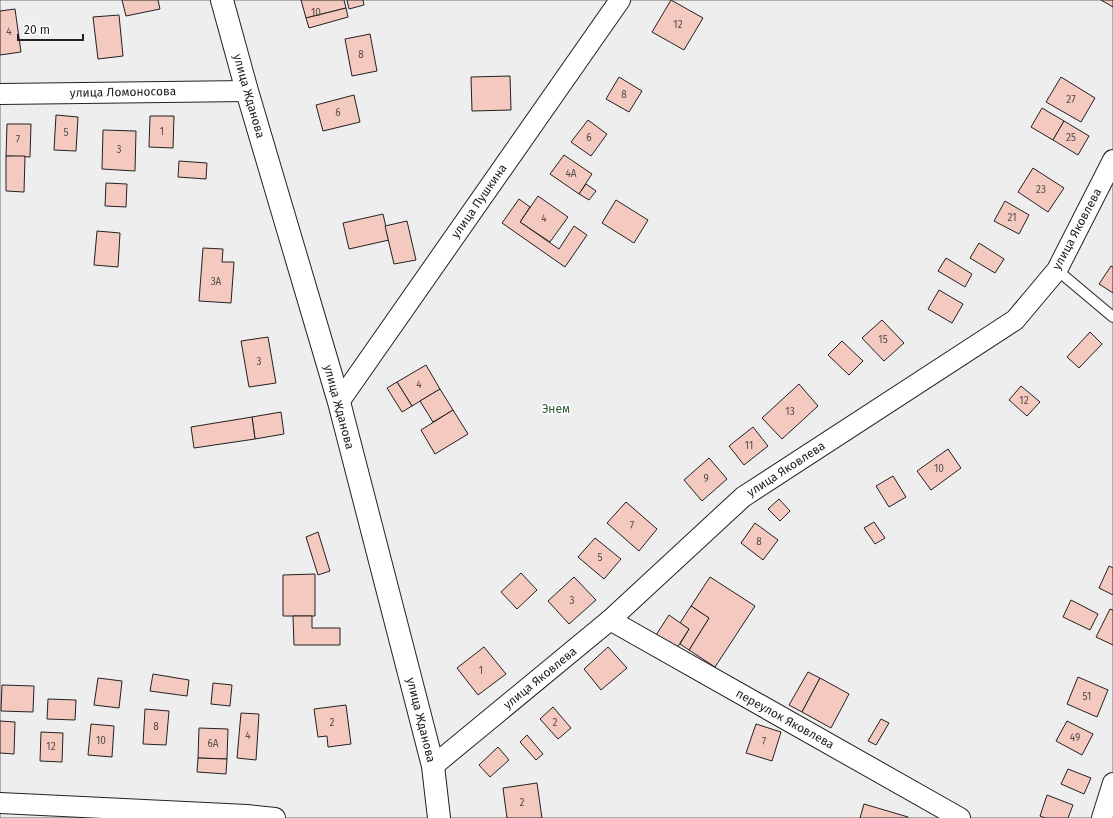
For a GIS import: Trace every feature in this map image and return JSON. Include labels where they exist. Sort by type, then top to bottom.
[{"type":"street","name":"улица Жданова","points":[[222,0],[247,91],[339,402],[433,766],[439,818]]},
{"type":"street","name":"улица Пушкина","points":[[339,402],[620,0]]},
{"type":"street","name":"улица Ломоносова","points":[[0,94],[247,91]]},
{"type":"street","name":"улица Яковлева","points":[[433,766],[610,620],[743,497],[1015,320],[1057,270],[1113,160]]},
{"type":"street","name":"переулок Яковлева","points":[[610,620],[960,818]]},
{"type":"street","points":[[1102,818],[1113,784]]},
{"type":"street","points":[[0,803],[246,815],[275,818]]},
{"type":"lane","points":[[1057,270],[1113,317]]},
{"type":"green space","name":"Энем","points":[[0,0],[1113,0],[1113,818],[0,818]]},
{"type":"building","points":[[122,0],[158,0],[160,9],[126,16]]},
{"type":"building","points":[[301,0],[344,0],[346,8],[306,18]]},
{"type":"building","points":[[347,0],[363,0],[364,5],[349,9]]},
{"type":"building","points":[[671,0],[703,18],[684,50],[652,32]]},
{"type":"building","points":[[1101,0],[1113,0],[1113,7]]},
{"type":"building","points":[[346,8],[348,17],[309,28],[306,18]]},
{"type":"building","points":[[15,9],[21,52],[0,55],[0,11]]},
{"type":"building","points":[[119,15],[123,56],[98,59],[93,17]]},
{"type":"building","points":[[370,34],[377,71],[352,76],[345,39]]},
{"type":"building","points":[[510,76],[511,110],[472,111],[471,77]]},
{"type":"building","points":[[619,77],[642,91],[629,112],[606,99]]},
{"type":"building","points":[[1061,77],[1095,98],[1081,122],[1046,102]]},
{"type":"building","points":[[354,95],[360,122],[323,131],[316,105]]},
{"type":"building","points":[[1042,108],[1064,121],[1053,140],[1031,127]]},
{"type":"building","points":[[56,115],[78,117],[76,151],[54,150]]},
{"type":"building","points":[[150,116],[174,116],[173,148],[149,147]]},
{"type":"building","points":[[588,120],[607,134],[591,156],[571,142]]},
{"type":"building","points":[[1064,121],[1089,136],[1078,155],[1053,140]]},
{"type":"building","points":[[7,124],[31,124],[30,157],[6,156]]},
{"type":"building","points":[[103,130],[136,131],[135,171],[102,169]]},
{"type":"building","points":[[564,155],[592,174],[579,194],[550,174]]},
{"type":"building","points":[[6,156],[25,156],[24,192],[6,191]]},
{"type":"building","points":[[179,161],[207,163],[206,179],[178,177]]},
{"type":"building","points":[[1033,168],[1064,188],[1048,212],[1018,192]]},
{"type":"building","points":[[106,183],[127,184],[126,207],[105,206]]},
{"type":"building","points":[[586,184],[596,191],[589,200],[579,194]]},
{"type":"building","points":[[538,196],[568,217],[550,242],[520,222]]},
{"type":"building","points":[[519,199],[530,207],[520,222],[559,249],[574,226],[587,235],[565,267],[502,223]]},
{"type":"building","points":[[616,200],[648,220],[634,243],[602,223]]},
{"type":"building","points":[[1005,201],[1029,215],[1019,234],[994,221]]},
{"type":"building","points":[[383,214],[389,240],[349,249],[343,223]]},
{"type":"building","points":[[407,221],[416,260],[394,264],[385,226]]},
{"type":"building","points":[[97,231],[120,233],[118,267],[94,265]]},
{"type":"building","points":[[979,243],[1004,259],[995,273],[970,258]]},
{"type":"building","points":[[203,248],[223,249],[222,262],[234,262],[231,303],[199,301]]},
{"type":"building","points":[[946,258],[972,274],[965,287],[938,271]]},
{"type":"building","points":[[1111,266],[1113,267],[1113,293],[1099,284]]},
{"type":"building","points":[[939,290],[963,304],[952,323],[928,309]]},
{"type":"building","points":[[882,320],[904,343],[884,361],[862,338]]},
{"type":"building","points":[[1090,332],[1102,344],[1079,368],[1067,357]]},
{"type":"building","points":[[268,337],[276,383],[249,387],[241,341]]},
{"type":"building","points":[[842,341],[863,361],[849,375],[828,355]]},
{"type":"building","points":[[426,365],[440,389],[412,406],[397,382]]},
{"type":"building","points":[[397,382],[412,406],[402,412],[387,388]]},
{"type":"building","points":[[799,384],[818,406],[782,439],[762,418]]},
{"type":"building","points":[[1021,386],[1040,402],[1027,416],[1009,400]]},
{"type":"building","points":[[440,389],[453,410],[433,422],[420,401]]},
{"type":"building","points":[[453,410],[468,434],[435,454],[421,430]]},
{"type":"building","points":[[281,412],[284,434],[255,439],[252,417]]},
{"type":"building","points":[[252,417],[255,439],[194,448],[191,427]]},
{"type":"building","points":[[753,427],[768,446],[744,465],[729,446]]},
{"type":"building","points":[[948,449],[961,468],[931,490],[917,471]]},
{"type":"building","points":[[709,458],[727,479],[702,501],[684,480]]},
{"type":"building","points":[[893,476],[906,497],[889,507],[876,486]]},
{"type":"building","points":[[779,499],[790,511],[780,521],[768,509]]},
{"type":"building","points":[[626,502],[657,529],[639,551],[607,523]]},
{"type":"building","points":[[874,522],[885,538],[875,544],[864,528]]},
{"type":"building","points":[[755,523],[778,540],[763,560],[741,543]]},
{"type":"building","points":[[318,532],[330,571],[318,575],[306,537]]},
{"type":"building","points":[[595,538],[621,559],[604,579],[578,557]]},
{"type":"building","points":[[1109,566],[1113,568],[1113,595],[1099,588]]},
{"type":"building","points":[[521,573],[537,590],[517,609],[501,592]]},
{"type":"building","points":[[315,574],[315,616],[283,616],[283,575]]},
{"type":"building","points":[[574,577],[596,600],[569,624],[548,601]]},
{"type":"building","points":[[710,577],[755,606],[715,667],[689,650],[709,618],[691,606]]},
{"type":"building","points":[[1071,600],[1098,614],[1090,630],[1063,617]]},
{"type":"building","points":[[691,606],[709,618],[689,650],[680,644],[689,629],[680,623]]},
{"type":"building","points":[[1110,609],[1113,610],[1113,645],[1096,637]]},
{"type":"building","points":[[669,615],[689,629],[677,648],[656,635]]},
{"type":"building","points":[[293,616],[312,616],[312,628],[340,628],[340,645],[294,645]]},
{"type":"building","points":[[484,647],[506,674],[478,695],[457,668]]},
{"type":"building","points":[[608,647],[627,668],[601,690],[584,669]]},
{"type":"building","points":[[808,672],[820,678],[802,712],[789,705]]},
{"type":"building","points":[[153,674],[189,680],[187,696],[150,691]]},
{"type":"building","points":[[1078,677],[1108,690],[1097,717],[1067,704]]},
{"type":"building","points":[[98,678],[122,681],[119,708],[94,705]]},
{"type":"building","points":[[820,678],[849,694],[831,728],[802,712]]},
{"type":"building","points":[[213,683],[232,685],[230,706],[211,704]]},
{"type":"building","points":[[2,685],[34,686],[33,712],[1,711]]},
{"type":"building","points":[[48,699],[76,700],[75,720],[47,719]]},
{"type":"building","points":[[346,705],[351,744],[328,747],[327,736],[318,737],[314,709]]},
{"type":"building","points":[[553,707],[571,728],[558,739],[540,719]]},
{"type":"building","points":[[145,709],[169,711],[166,745],[143,744]]},
{"type":"building","points":[[241,713],[259,714],[256,760],[237,758]]},
{"type":"building","points":[[881,719],[889,723],[876,745],[868,741]]},
{"type":"building","points":[[0,721],[15,722],[14,754],[0,753]]},
{"type":"building","points":[[1067,721],[1093,734],[1082,755],[1056,741]]},
{"type":"building","points":[[91,724],[114,726],[112,757],[88,755]]},
{"type":"building","points":[[756,724],[781,732],[772,761],[746,753]]},
{"type":"building","points":[[199,728],[228,729],[227,759],[198,758]]},
{"type":"building","points":[[41,732],[63,733],[62,762],[40,761]]},
{"type":"building","points":[[527,735],[543,754],[536,760],[520,742]]},
{"type":"building","points":[[498,747],[509,760],[490,777],[479,765]]},
{"type":"building","points":[[198,758],[227,759],[226,774],[197,772]]},
{"type":"building","points":[[1068,769],[1091,778],[1084,794],[1061,784]]},
{"type":"building","points":[[537,783],[542,818],[507,818],[503,788]]},
{"type":"building","points":[[1047,795],[1073,805],[1068,818],[1045,818],[1040,816]]},
{"type":"building","points":[[864,804],[908,817],[908,818],[860,818]]}]
